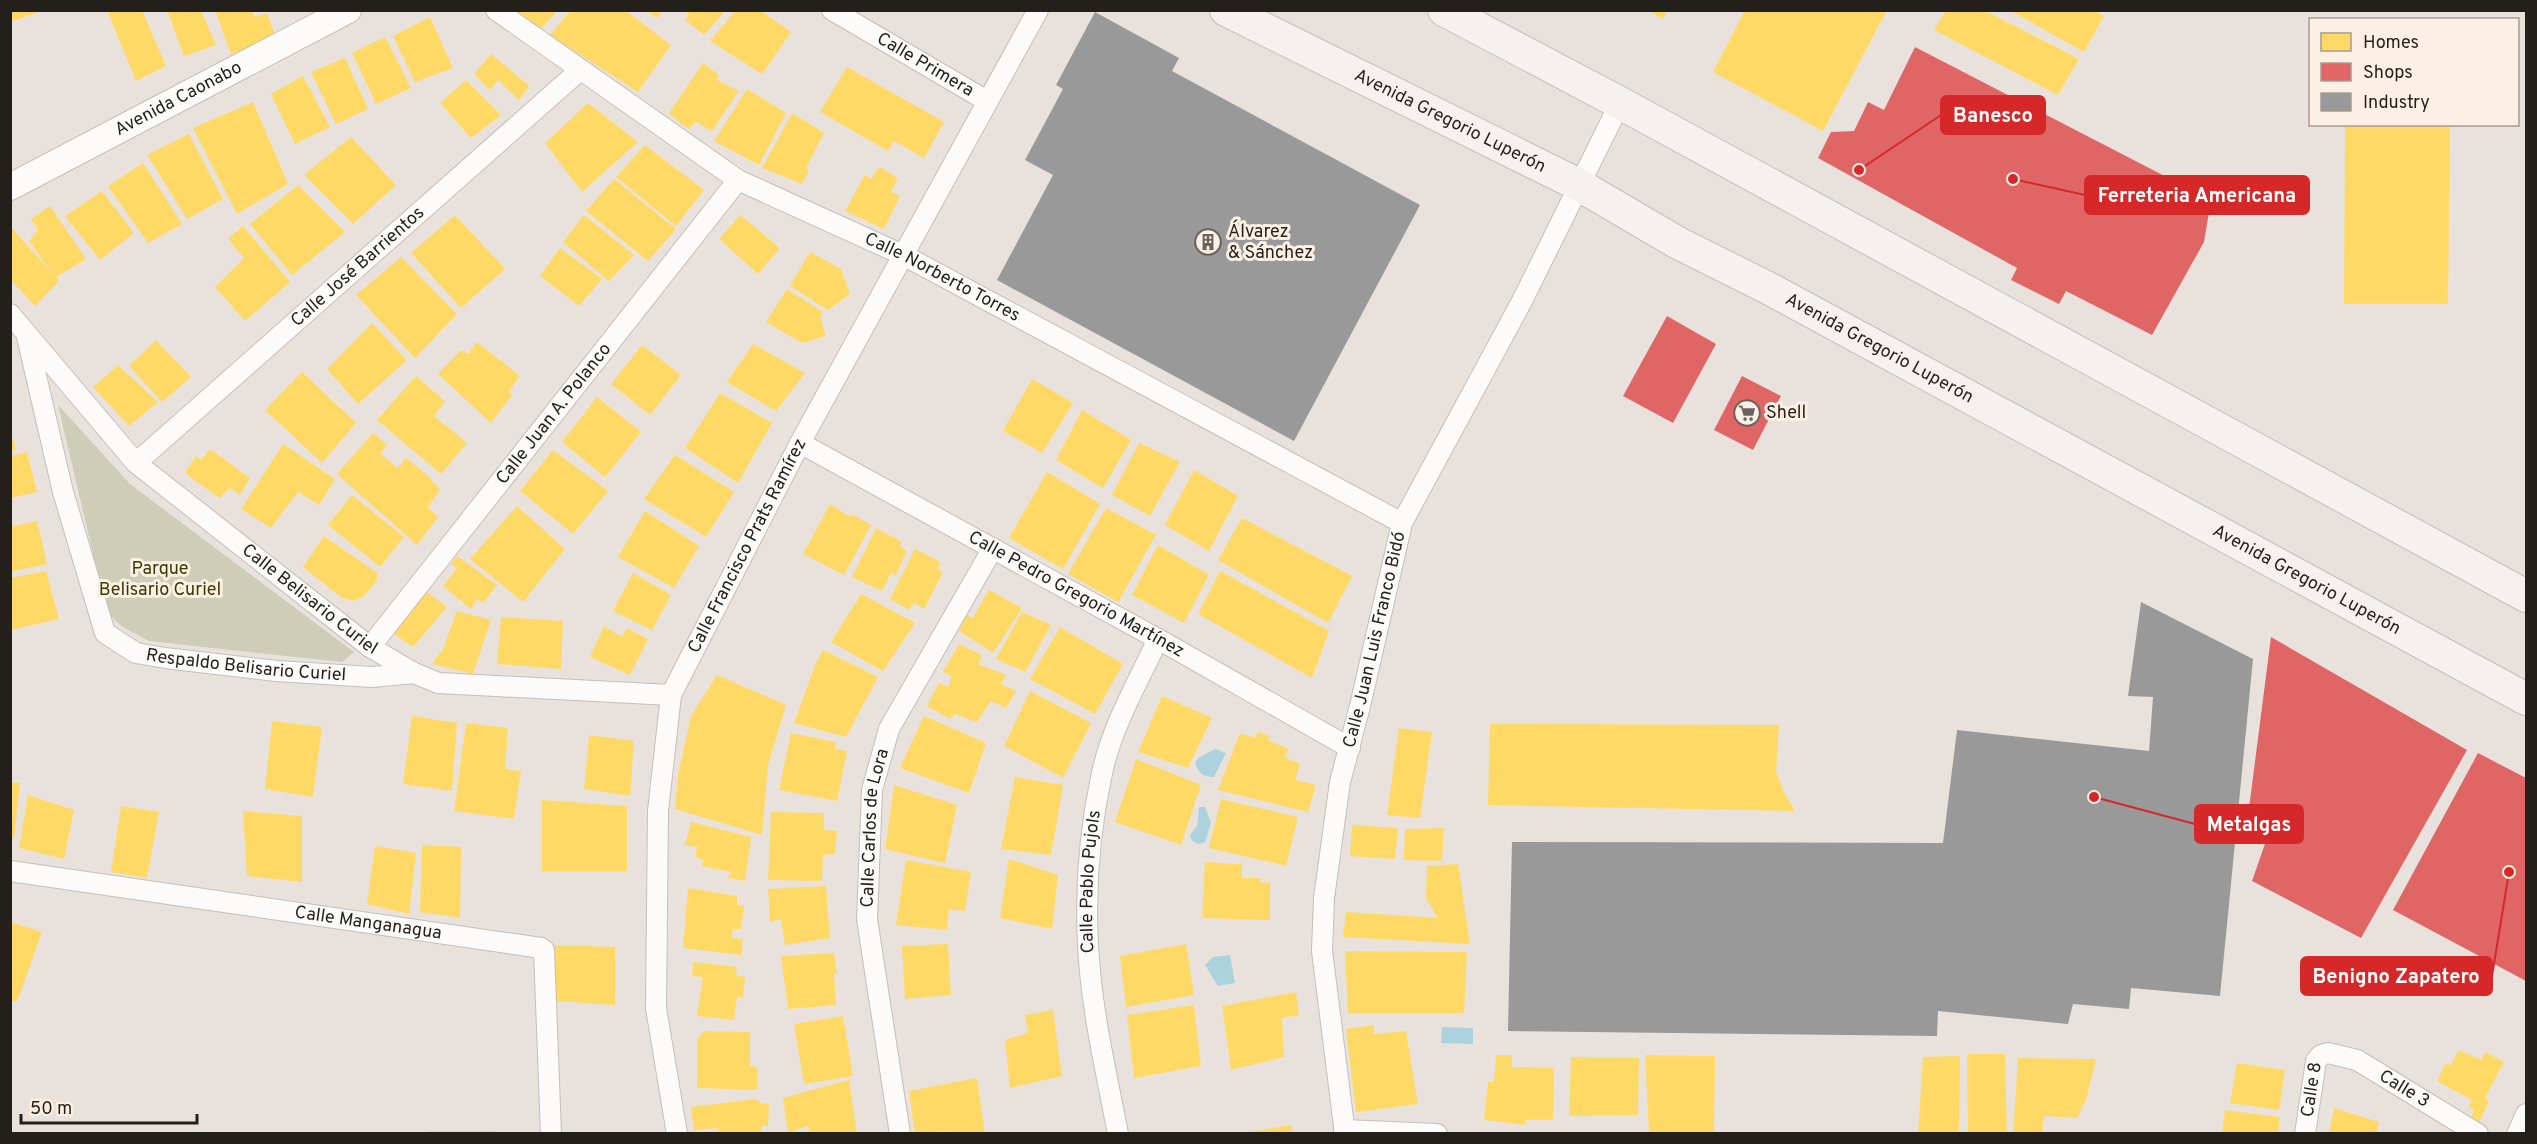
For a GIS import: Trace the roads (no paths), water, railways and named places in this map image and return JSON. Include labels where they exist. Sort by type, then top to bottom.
[{"type":"main road","name":"Avenida Gregorio Luperón","points":[[1226,10],[1579,185],[1678,243],[1780,294],[2526,699]]},
{"type":"main road","points":[[1444,10],[1620,103],[2526,596]]},
{"type":"street","name":"Avenida Caonabo","points":[[10,187],[348,10]]},
{"type":"street","name":"Calle Norberto Torres","points":[[496,10],[579,71],[738,180],[903,255],[1402,523]]},
{"type":"street","name":"Calle Primera","points":[[831,10],[987,102]]},
{"type":"street","name":"Calle Francisco Prats Ramírez","points":[[677,1134],[656,1008],[658,811],[671,695],[800,443],[1038,10]]},
{"type":"street","name":"Calle José Barrientos","points":[[136,463],[579,71]]},
{"type":"street","name":"Calle Juan Luis Franco Bidó","points":[[1344,1132],[1322,951],[1324,897],[1341,782],[1402,523],[1522,301],[1620,103]]},
{"type":"street","name":"Calle Juan A. Polanco","points":[[370,647],[738,180]]},
{"type":"street","name":"Calle Belisario Curiel","points":[[10,314],[136,463],[370,647],[414,673],[438,683],[671,695]]},
{"type":"street","name":"Respaldo Belisario Curiel","points":[[26,334],[63,492],[105,633],[136,653],[165,658],[301,673],[372,677],[414,673]]},
{"type":"street","name":"Calle Pedro Gregorio Martínez","points":[[800,443],[1158,639],[1350,748]]},
{"type":"street","name":"Calle Carlos de Lora","points":[[900,1134],[867,919],[872,790],[889,729],[993,548]]},
{"type":"street","name":"Calle Pablo Pujols","points":[[1118,1134],[1096,1019],[1088,945],[1088,885],[1102,771],[1117,727],[1158,639]]},
{"type":"street","name":"Calle Manganagua","points":[[10,871],[541,948],[544,950],[550,1134]]},
{"type":"street","name":"Calle 8","points":[[2305,1134],[2316,1061],[2328,1053]]},
{"type":"street","name":"Calle 3","points":[[2328,1053],[2356,1060],[2478,1134]]},
{"type":"street","points":[[2517,1134],[2526,1114]]},
{"type":"street","points":[[1344,1132],[1437,1134]]},
{"type":"water","points":[[1215,749],[1226,753],[1214,777],[1204,775],[1195,763],[1198,758]]},
{"type":"water","points":[[1199,807],[1205,807],[1211,823],[1205,842],[1198,844],[1192,841],[1190,835],[1197,826]]},
{"type":"water","points":[[1230,955],[1235,983],[1218,986],[1205,965],[1213,957]]},
{"type":"water","points":[[1442,1027],[1473,1028],[1473,1044],[1441,1043]]},
{"type":"place","name":"Banesco","points":[[1859,170]]},
{"type":"place","name":"Ferreteria Americana","points":[[2013,179]]},
{"type":"place","name":"Álvarez & Sánchez","points":[[1208,242]]},
{"type":"place","name":"Shell","points":[[1747,413]]},
{"type":"place","name":"Metalgas","points":[[2094,797]]},
{"type":"place","name":"Benigno Zapatero","points":[[2509,872]]},
{"type":"park label","name":"Parque Belisario Curiel","points":[[160,579]]}]
